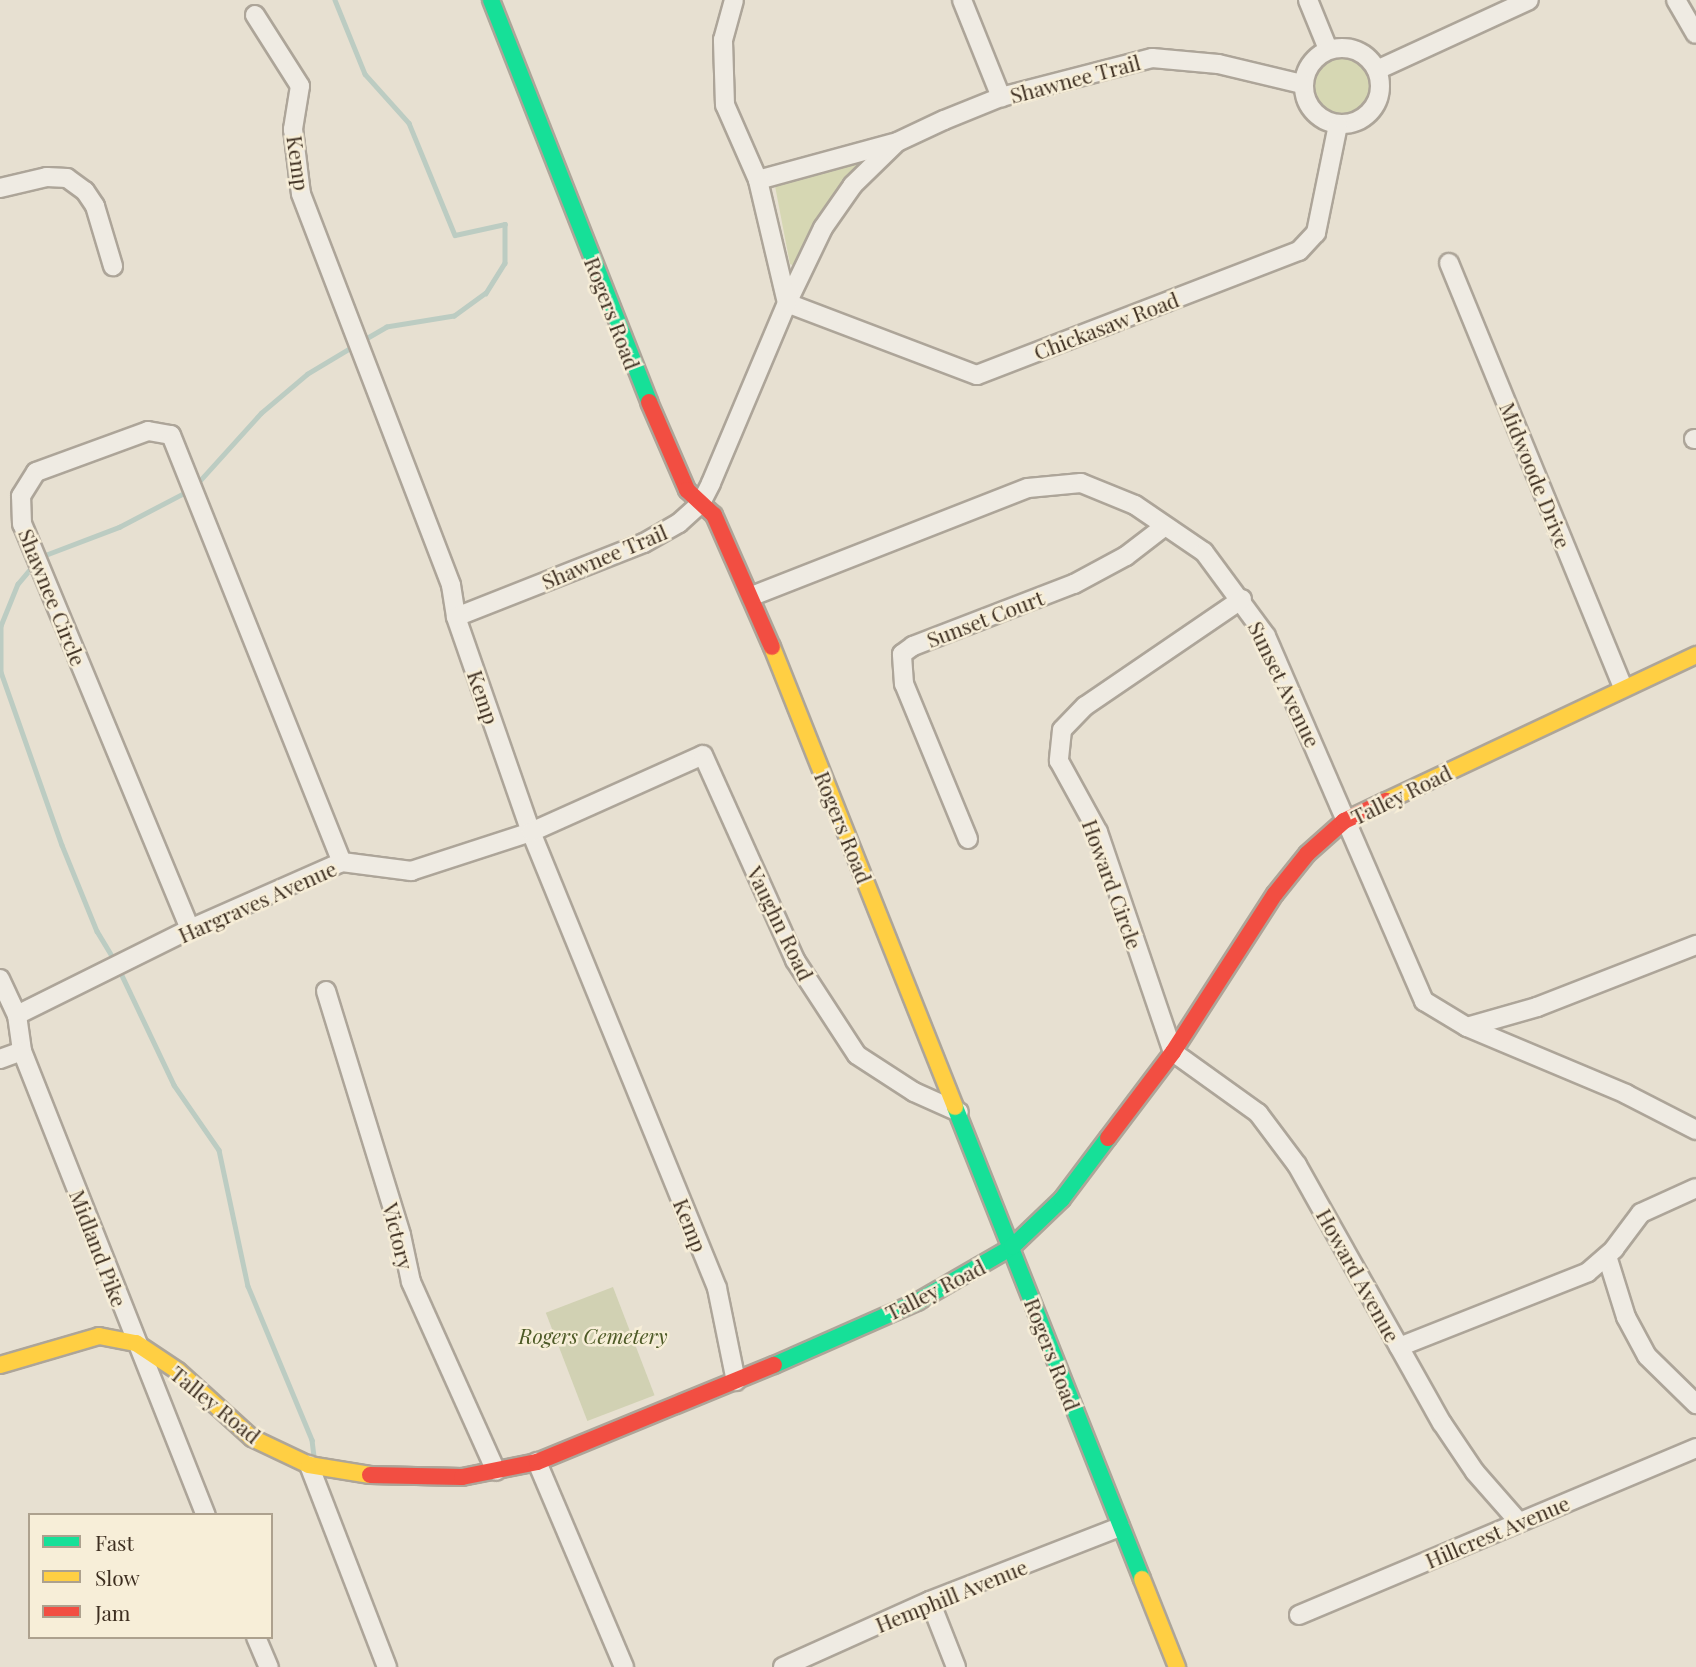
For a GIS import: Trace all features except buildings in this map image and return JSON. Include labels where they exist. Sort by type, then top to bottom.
[{"type":"street","name":"Rogers Road","points":[[491,0],[671,458],[687,489],[714,515],[752,596],[1177,1667]]},
{"type":"street","points":[[734,0],[723,40],[725,105],[758,180],[787,303]]},
{"type":"street","points":[[962,0],[1001,97]]},
{"type":"street","points":[[1308,0],[1328,49]]},
{"type":"street","points":[[1377,70],[1529,0]]},
{"type":"street","points":[[1676,0],[1696,34]]},
{"type":"street","name":"Kemp","points":[[254,15],[300,86],[293,129],[301,194],[451,585],[456,617],[531,832],[717,1288],[736,1381]]},
{"type":"street","points":[[1328,49],[1357,50],[1377,70],[1378,100],[1369,114],[1357,122],[1338,125],[1310,109],[1301,84],[1307,68],[1328,49]]},
{"type":"street","name":"Shawnee Trail","points":[[758,180],[897,142],[1001,97],[1152,58],[1218,64],[1301,84]]},
{"type":"street","name":"Chickasaw Road","points":[[787,303],[976,375],[1299,251],[1316,233],[1338,125]]},
{"type":"street","name":"Shawnee Trail","points":[[456,617],[644,543],[680,523],[701,503],[787,303],[823,228],[853,185],[897,142]]},
{"type":"street","points":[[0,188],[47,177],[66,178],[76,185],[94,206],[113,266]]},
{"type":"street","name":"Midwoode Drive","points":[[1448,263],[1623,687]]},
{"type":"street","name":"Shawnee Circle","points":[[190,929],[22,524],[21,496],[36,472],[148,431],[171,435],[342,862]]},
{"type":"street","name":"Sunset Avenue","points":[[752,596],[1028,488],[1081,483],[1135,505],[1204,552],[1242,599],[1294,694],[1344,821],[1424,1000],[1468,1027],[1626,1094],[1696,1130]]},
{"type":"street","name":"Sunset Court","points":[[968,838],[904,684],[902,654],[913,646],[1074,584],[1126,556],[1166,526]]},
{"type":"street","name":"Howard Circle","points":[[1173,1052],[1098,832],[1059,761],[1062,730],[1086,706],[1242,599]]},
{"type":"street","name":"Talley Road","points":[[0,1365],[99,1336],[136,1343],[178,1371],[252,1438],[309,1465],[392,1478],[462,1477],[537,1462],[736,1381],[917,1302],[1012,1247],[1062,1199],[1173,1052],[1282,885],[1307,854],[1344,821],[1623,687],[1696,655]]},
{"type":"street","name":"Vaughn Road","points":[[703,755],[795,960],[857,1055],[914,1092],[959,1112]]},
{"type":"street","name":"Hargraves Avenue","points":[[17,1015],[190,929],[342,862],[411,871],[531,832],[703,755]]},
{"type":"street","points":[[1468,1027],[1538,1007],[1696,945]]},
{"type":"street","name":"Midland Pike","points":[[0,979],[17,1015],[22,1051],[205,1513]]},
{"type":"street","name":"Victory","points":[[326,991],[401,1235],[411,1282],[496,1471]]},
{"type":"street","points":[[0,1059],[22,1051]]},
{"type":"street","name":"Howard Avenue","points":[[1173,1052],[1258,1113],[1297,1165],[1399,1347],[1475,1472],[1519,1522]]},
{"type":"street","points":[[1399,1347],[1566,1281],[1607,1256],[1641,1213],[1696,1188]]},
{"type":"street","points":[[1607,1256],[1626,1317],[1647,1356],[1696,1404]]},
{"type":"street","name":"Hillcrest Avenue","points":[[1299,1615],[1696,1448]]},
{"type":"street","points":[[537,1462],[624,1667]]},
{"type":"street","points":[[309,1465],[387,1667]]},
{"type":"street","name":"Hemphill Avenue","points":[[783,1667],[930,1601],[1120,1527]]},
{"type":"street","points":[[930,1601],[956,1667]]},
{"type":"street","points":[[257,1639],[268,1667]]},
{"type":"green space","points":[[1342,57],[1353,59],[1366,70],[1371,86],[1369,97],[1358,110],[1342,115],[1331,113],[1318,102],[1313,86],[1315,75],[1326,62]]},
{"type":"green space","points":[[860,158],[862,163],[840,186],[795,266],[790,264],[775,186]]},
{"type":"green space","name":"Rogers Cemetery","points":[[613,1287],[655,1395],[587,1421],[546,1313]]},
{"type":"waterway","points":[[335,0],[365,74],[409,123],[455,235],[505,224],[505,263],[486,293],[454,316],[387,327],[363,341]]},
{"type":"waterway","points":[[195,486],[261,413],[307,374],[355,345]]},
{"type":"waterway","points":[[40,557],[119,527],[188,491]]},
{"type":"waterway","points":[[35,564],[18,584],[1,626],[1,672],[62,845],[97,931],[115,961]]},
{"type":"waterway","points":[[119,969],[174,1085],[219,1150],[248,1286],[312,1440],[314,1456]]},
{"type":"traffic: fast","points":[[491,0],[649,402]]},
{"type":"traffic: fast","points":[[955,1107],[1142,1579]]},
{"type":"traffic: fast","points":[[774,1365],[917,1302],[1012,1247],[1062,1199],[1108,1138]]},
{"type":"traffic: slow","points":[[772,647],[955,1107]]},
{"type":"traffic: slow","points":[[1386,801],[1696,655]]},
{"type":"traffic: slow","points":[[0,1365],[99,1336],[136,1343],[178,1371],[252,1438],[309,1465],[370,1475]]},
{"type":"traffic: slow","points":[[1142,1579],[1177,1667]]},
{"type":"traffic: jam","points":[[649,402],[687,490],[714,515],[772,647]]},
{"type":"traffic: jam","points":[[1108,1138],[1173,1052],[1275,894],[1307,854],[1344,821],[1386,801]]},
{"type":"traffic: jam","points":[[370,1475],[462,1477],[537,1462],[774,1365]]}]
